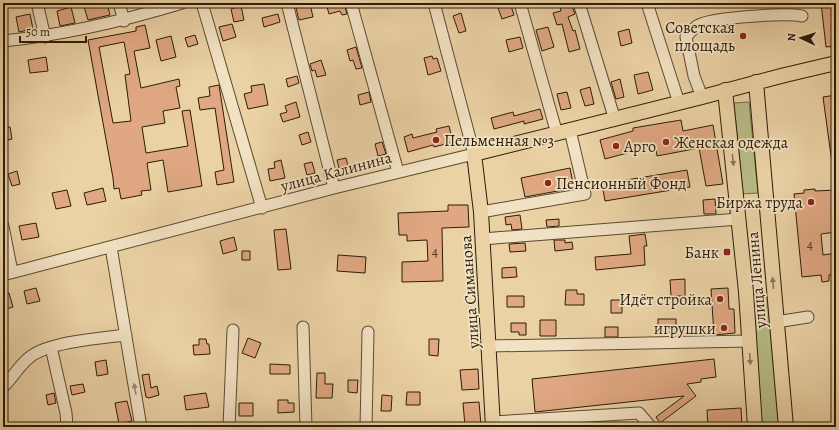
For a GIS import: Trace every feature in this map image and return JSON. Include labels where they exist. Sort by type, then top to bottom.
[{"type":"main road","points":[[679,103],[702,98],[756,82],[836,63]]},
{"type":"main road","name":"улица Ленина","points":[[756,82],[786,427]]},
{"type":"main road","name":"улица Ленина","points":[[725,90],[739,219],[755,427]]},
{"type":"main road","points":[[727,107],[734,95],[748,93],[758,101]]},
{"type":"main road","name":"улица Калинина","points":[[474,154],[679,103]]},
{"type":"main road","name":"улица Симанова","points":[[474,154],[481,212],[490,346],[493,424]]},
{"type":"street","points":[[37,3],[45,37]]},
{"type":"street","points":[[119,3],[124,20]]},
{"type":"street","points":[[3,41],[45,37],[124,20],[182,3]]},
{"type":"street","points":[[202,3],[262,208]]},
{"type":"street","points":[[287,3],[334,188]]},
{"type":"street","points":[[351,3],[398,172]]},
{"type":"street","points":[[434,3],[474,154]]},
{"type":"street","points":[[481,212],[585,194],[520,3]]},
{"type":"street","points":[[579,3],[615,120]]},
{"type":"street","points":[[647,3],[679,103]]},
{"type":"street","points":[[702,98],[694,76],[686,37],[698,26],[710,22],[746,17],[802,16]]},
{"type":"street","name":"улица Калинина","points":[[8,274],[334,188],[474,154]]},
{"type":"street","points":[[482,239],[739,219]]},
{"type":"street","points":[[3,226],[8,274]]},
{"type":"street","points":[[111,247],[142,427]]},
{"type":"street","points":[[776,322],[808,317]]},
{"type":"street","points":[[303,327],[306,427]]},
{"type":"street","points":[[229,427],[233,330]]},
{"type":"street","points":[[366,427],[368,332]]},
{"type":"street","points":[[3,387],[35,352],[51,347],[126,335]]},
{"type":"street","points":[[490,346],[749,340]]},
{"type":"street","points":[[51,347],[66,413],[67,427]]},
{"type":"street","points":[[493,424],[639,413],[651,427]]},
{"type":"green space","points":[[749,102],[758,193],[743,194],[734,103]]},
{"type":"green space","points":[[767,294],[779,427],[762,427],[751,295]]},
{"type":"building","points":[[83,3],[107,3],[110,15],[88,20]]},
{"type":"building","points":[[326,3],[344,3],[347,14],[342,15],[340,11],[329,14]]},
{"type":"building","points":[[502,3],[510,3],[514,15],[502,19],[497,5]]},
{"type":"building","points":[[559,3],[571,3],[575,14],[568,17],[573,31],[575,30],[580,49],[569,52],[562,24],[557,25],[553,13],[561,11]]},
{"type":"building","points":[[821,3],[836,3],[836,46],[826,47]]},
{"type":"building","points":[[310,4],[313,17],[299,20],[296,8]]},
{"type":"building","points":[[241,6],[244,20],[234,22],[231,9]]},
{"type":"building","points":[[71,7],[75,23],[60,26],[57,11]]},
{"type":"building","points":[[461,13],[466,31],[459,33],[453,16]]},
{"type":"building","points":[[30,14],[33,29],[19,32],[16,17]]},
{"type":"building","points":[[278,14],[280,22],[264,27],[262,18]]},
{"type":"building","points":[[232,24],[236,37],[223,41],[219,27]]},
{"type":"building","points":[[145,25],[150,48],[134,51],[141,88],[179,79],[180,86],[176,87],[180,108],[163,111],[165,123],[142,127],[146,153],[188,146],[182,111],[190,110],[202,186],[168,192],[163,160],[147,163],[151,190],[141,191],[142,195],[121,199],[119,188],[114,189],[88,40],[136,31],[136,27]],"holes":[[[124,42],[130,74],[125,75],[131,121],[113,123],[99,47]]]},
{"type":"building","points":[[548,27],[554,47],[542,51],[536,30]]},
{"type":"building","points":[[629,29],[632,43],[621,46],[618,32]]},
{"type":"building","points":[[195,35],[198,44],[188,47],[185,38]]},
{"type":"building","points":[[171,36],[176,57],[161,61],[156,40]]},
{"type":"building","points":[[520,37],[523,48],[509,52],[506,40]]},
{"type":"building","points":[[356,47],[362,68],[356,69],[353,60],[350,61],[347,50]]},
{"type":"building","points":[[432,56],[433,59],[437,58],[441,71],[428,75],[424,58]]},
{"type":"building","points":[[46,57],[48,71],[30,73],[28,60]]},
{"type":"building","points":[[321,60],[326,75],[317,77],[315,70],[312,71],[310,64]]},
{"type":"building","points":[[648,72],[653,90],[638,94],[634,75]]},
{"type":"building","points":[[297,76],[299,83],[288,87],[286,79]]},
{"type":"building","points":[[620,79],[624,97],[616,99],[611,82]]},
{"type":"building","points":[[264,84],[268,105],[248,109],[244,94],[252,92],[251,86]]},
{"type":"building","points":[[219,85],[234,182],[217,185],[215,172],[224,170],[215,108],[200,110],[198,98],[210,96],[209,87]]},
{"type":"building","points":[[590,87],[594,104],[585,106],[580,90]]},
{"type":"building","points":[[369,92],[371,102],[360,105],[358,95]]},
{"type":"building","points":[[567,92],[571,108],[561,110],[557,94]]},
{"type":"building","points":[[836,95],[836,162],[832,163],[823,97]]},
{"type":"building","points":[[296,102],[300,117],[283,122],[280,114],[287,112],[285,106]]},
{"type":"building","points":[[540,109],[543,119],[524,124],[524,121],[494,129],[491,118],[513,112],[514,116]]},
{"type":"building","points":[[681,120],[683,131],[713,125],[723,184],[706,186],[699,148],[657,156],[655,144],[630,149],[631,152],[605,159],[600,140],[633,131],[633,128]]},
{"type":"building","points":[[449,126],[453,142],[434,147],[433,145],[408,152],[404,137],[412,134],[413,138],[437,132],[436,129]]},
{"type":"building","points":[[10,127],[12,139],[3,141],[3,128]]},
{"type":"building","points":[[308,132],[311,142],[302,145],[299,135]]},
{"type":"building","points":[[382,142],[386,154],[378,156],[375,144]]},
{"type":"building","points":[[346,158],[348,166],[339,168],[337,160]]},
{"type":"building","points":[[281,160],[285,178],[270,181],[268,169],[275,168],[274,162]]},
{"type":"building","points":[[312,162],[315,173],[307,175],[304,164]]},
{"type":"building","name":"Пенсионный Фонд","points":[[570,168],[574,188],[525,197],[521,178]]},
{"type":"building","points":[[687,170],[690,187],[605,201],[602,184]]},
{"type":"building","points":[[17,171],[20,184],[12,186],[8,174]]},
{"type":"building","points":[[103,188],[106,201],[87,205],[84,193]]},
{"type":"building","points":[[815,189],[815,191],[836,190],[836,232],[821,234],[823,255],[836,253],[836,274],[829,275],[829,281],[822,282],[821,275],[802,277],[794,194],[804,193],[804,190]]},
{"type":"building","points":[[67,190],[71,206],[56,209],[52,193]]},
{"type":"building","points":[[715,199],[716,214],[704,214],[703,200]]},
{"type":"building","points":[[448,205],[468,205],[469,227],[442,228],[443,281],[402,282],[402,262],[428,261],[427,240],[407,241],[407,235],[399,235],[398,213],[448,211]]},
{"type":"building","points":[[520,215],[522,229],[512,230],[511,224],[506,225],[505,217]]},
{"type":"building","points":[[559,219],[559,226],[547,227],[546,220]]},
{"type":"building","points":[[36,223],[39,237],[22,240],[19,226]]},
{"type":"building","points":[[286,229],[291,269],[278,270],[274,230]]},
{"type":"building","points":[[645,234],[647,246],[644,246],[645,265],[596,270],[595,257],[631,254],[629,236]]},
{"type":"building","points":[[234,237],[237,250],[223,254],[220,241]]},
{"type":"building","points":[[554,240],[565,240],[565,243],[572,242],[573,249],[555,251]]},
{"type":"building","points":[[525,243],[526,251],[510,252],[509,244]]},
{"type":"building","points":[[242,251],[250,251],[250,260],[242,260]]},
{"type":"building","points":[[338,255],[366,257],[365,273],[337,271]]},
{"type":"building","points":[[516,267],[517,277],[502,278],[502,268]]},
{"type":"building","points":[[685,279],[685,296],[671,296],[670,280]]},
{"type":"building","points":[[36,288],[40,301],[27,304],[24,291]]},
{"type":"building","points":[[728,288],[729,309],[734,309],[735,333],[714,335],[711,289]]},
{"type":"building","points":[[566,290],[577,290],[577,294],[584,294],[584,305],[565,305]]},
{"type":"building","points":[[9,293],[13,307],[3,310],[3,294]]},
{"type":"building","points":[[507,296],[524,296],[524,307],[507,307]]},
{"type":"building","points":[[611,300],[622,300],[622,313],[611,313]]},
{"type":"building","points":[[658,319],[676,319],[676,333],[658,332]]},
{"type":"building","points":[[540,320],[556,320],[556,336],[540,336]]},
{"type":"building","points":[[511,323],[526,323],[526,335],[519,335],[519,332],[511,332]]},
{"type":"building","points":[[605,327],[618,327],[618,337],[605,337]]},
{"type":"building","points":[[248,338],[261,343],[255,358],[242,353]]},
{"type":"building","points":[[199,339],[206,339],[207,344],[209,344],[210,354],[194,355],[193,345],[199,345]]},
{"type":"building","points":[[429,339],[439,339],[438,356],[429,355]]},
{"type":"building","points":[[714,359],[716,377],[701,379],[701,382],[687,384],[696,396],[660,423],[656,417],[684,396],[535,412],[532,379]]},
{"type":"building","points":[[106,360],[108,374],[97,376],[95,362]]},
{"type":"building","points":[[270,364],[290,365],[290,374],[270,374]]},
{"type":"building","points":[[478,369],[479,389],[462,390],[460,370]]},
{"type":"building","points":[[317,373],[325,373],[325,384],[333,384],[332,398],[316,398]]},
{"type":"building","points":[[149,374],[151,388],[157,386],[159,395],[149,398],[146,397],[142,375]]},
{"type":"building","points":[[348,380],[358,380],[357,393],[348,392]]},
{"type":"building","points":[[83,384],[85,392],[72,395],[70,386]]},
{"type":"building","points":[[407,392],[420,392],[420,405],[406,405]]},
{"type":"building","points":[[54,393],[56,403],[48,405],[46,395]]},
{"type":"building","points":[[206,393],[209,407],[186,410],[184,396]]},
{"type":"building","points":[[382,395],[392,396],[391,411],[381,411]]},
{"type":"building","points":[[278,400],[288,400],[288,403],[294,403],[294,412],[278,413]]},
{"type":"building","points":[[127,401],[132,421],[119,424],[115,403]]},
{"type":"building","points":[[479,402],[481,425],[465,426],[463,403]]},
{"type":"building","points":[[239,403],[253,403],[253,416],[239,416]]},
{"type":"building","points":[[741,408],[742,427],[708,427],[707,410]]},
{"type":"place","name":"Советская площадь","points":[[743,36]]},
{"type":"place","name":"Пельменная №3","points":[[436,140]]},
{"type":"place","name":"Женская одежда","points":[[666,142]]},
{"type":"place","name":"Арго","points":[[616,146]]},
{"type":"place","name":"Пенсионный Фонд","points":[[548,183]]},
{"type":"place","name":"Биржа труда","points":[[811,202]]},
{"type":"place","name":"Банк","points":[[727,252]]},
{"type":"place","name":"Идёт стройка","points":[[720,299]]},
{"type":"place","name":"игрушки","points":[[724,328]]}]
